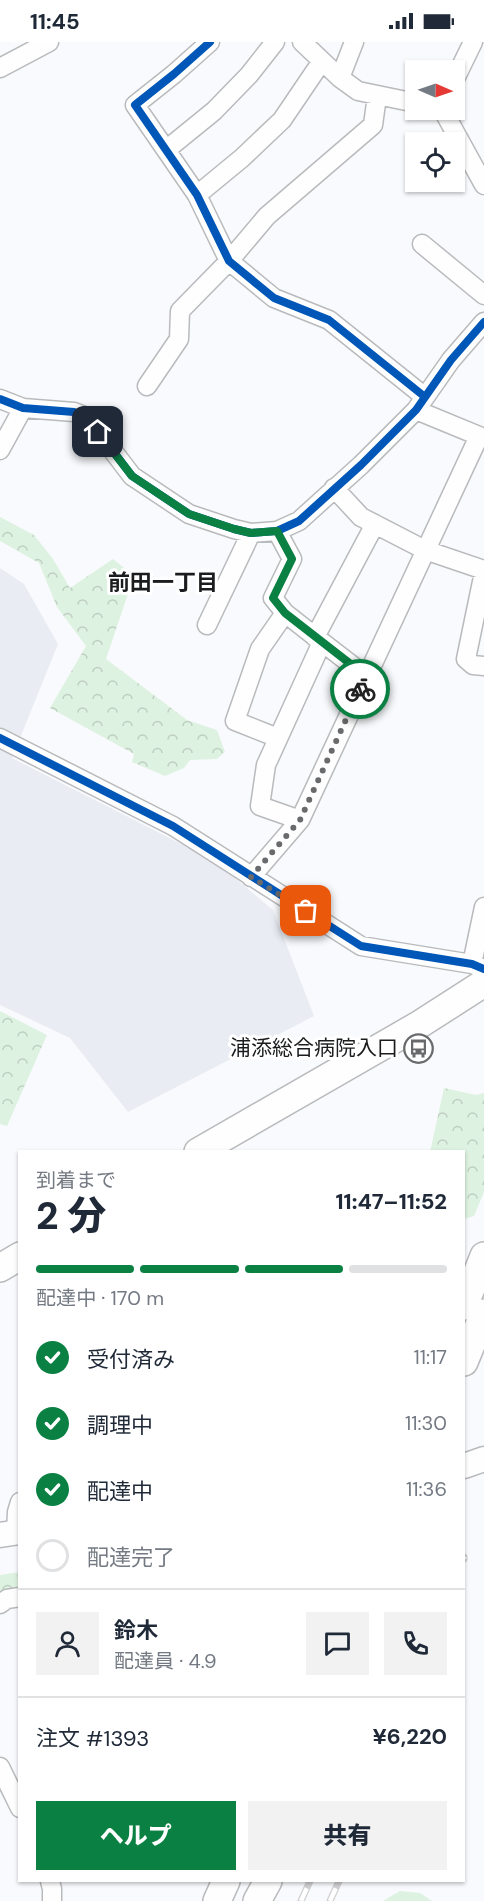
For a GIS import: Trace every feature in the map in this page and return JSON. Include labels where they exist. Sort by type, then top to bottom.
[{"type":"main road","points":[[201,1150],[417,1026],[480,972]]},
{"type":"main road","points":[[465,1304],[484,1256]]},
{"type":"main road","points":[[0,1268],[18,1257]]},
{"type":"main road","points":[[465,1360],[484,1313]]},
{"type":"main road","points":[[465,1466],[484,1459]]},
{"type":"main road","points":[[206,1901],[212,1882]]},
{"type":"main road","points":[[217,1901],[226,1882]]},
{"type":"main road","points":[[242,1901],[249,1882]]},
{"type":"main road","points":[[258,1901],[268,1882]]},
{"type":"street","points":[[0,68],[49,42]]},
{"type":"street","points":[[210,42],[135,105],[197,195],[228,261],[274,298],[329,320],[421,404],[481,437],[425,550],[300,820],[251,877]]},
{"type":"street","points":[[166,150],[214,111],[249,75],[275,42]]},
{"type":"street","points":[[302,42],[340,78],[358,91],[405,101]]},
{"type":"street","points":[[340,78],[354,42]]},
{"type":"street","points":[[464,60],[473,42]]},
{"type":"street","points":[[197,195],[242,158],[282,120],[322,61]]},
{"type":"street","points":[[147,386],[179,339],[180,311],[267,216],[373,125],[376,96]]},
{"type":"street","points":[[448,120],[484,185]]},
{"type":"street","points":[[422,244],[484,295]]},
{"type":"street","points":[[0,399],[22,408],[74,412],[87,417],[132,476],[189,514],[251,533],[277,531],[299,521],[421,404],[451,360],[484,322]]},
{"type":"street","points":[[0,450],[22,408]]},
{"type":"street","points":[[334,488],[361,517],[425,550],[484,571],[466,659],[473,665],[484,666]]},
{"type":"street","points":[[300,820],[260,806],[266,765],[340,586],[375,524]]},
{"type":"street","points":[[277,531],[292,559],[273,598],[285,613],[366,676]]},
{"type":"street","points":[[207,625],[251,533]]},
{"type":"street","points":[[278,738],[235,721],[260,650],[285,613]]},
{"type":"street","points":[[0,738],[173,826],[361,946],[480,972],[484,907]]},
{"type":"street","points":[[12,1533],[18,1507]]},
{"type":"street","points":[[0,1604],[7,1599],[18,1597]]},
{"type":"street","points":[[0,1767],[18,1804]]},
{"type":"street","points":[[50,1882],[52,1901]]},
{"type":"shaded area","points":[[0,568],[24,584],[58,644],[12,758],[215,861],[273,910],[314,1016],[128,1112],[70,1038],[0,1005]]},
{"type":"green space","points":[[0,517],[34,535],[53,559],[70,588],[113,559],[134,576],[106,659],[187,720],[217,730],[225,752],[217,759],[190,760],[184,768],[165,776],[132,762],[134,754],[50,708],[86,646],[57,607],[39,563],[0,541]]},
{"type":"green space","points":[[0,1011],[47,1035],[7,1126],[0,1124]]},
{"type":"green space","points":[[444,1088],[476,1095],[484,1093],[484,1192],[474,1216],[465,1219],[465,1150],[430,1150]]},
{"type":"green space","points":[[18,1572],[18,1595],[0,1599],[0,1575]]},
{"type":"green space","points":[[400,1891],[420,1893],[432,1901],[383,1901]]},
{"type":"railway","points":[[301,1901],[310,1882]]},
{"type":"railway","points":[[330,1901],[339,1882]]},
{"type":"cycle path","points":[[210,42],[135,105],[197,195],[229,261],[274,298],[329,320],[425,397]]},
{"type":"cycle path","points":[[0,399],[23,408],[74,412],[87,417],[132,476],[189,514],[251,533],[277,531],[299,521],[361,465],[416,410],[451,360],[484,322]]},
{"type":"cycle path","points":[[0,738],[173,826],[361,946],[472,964],[484,969]]},
{"type":"way so far","points":[[306,911],[251,877],[300,820],[360,689]]},
{"type":"place","name":"浦添総合病院入口","points":[[419,1048]]},
{"type":"district","name":"前田一丁目","points":[[163,582]]},
{"type":"route","points":[[98,432],[132,476],[189,514],[251,533],[277,531],[292,559],[273,598],[285,613],[366,676],[360,689]]}]
